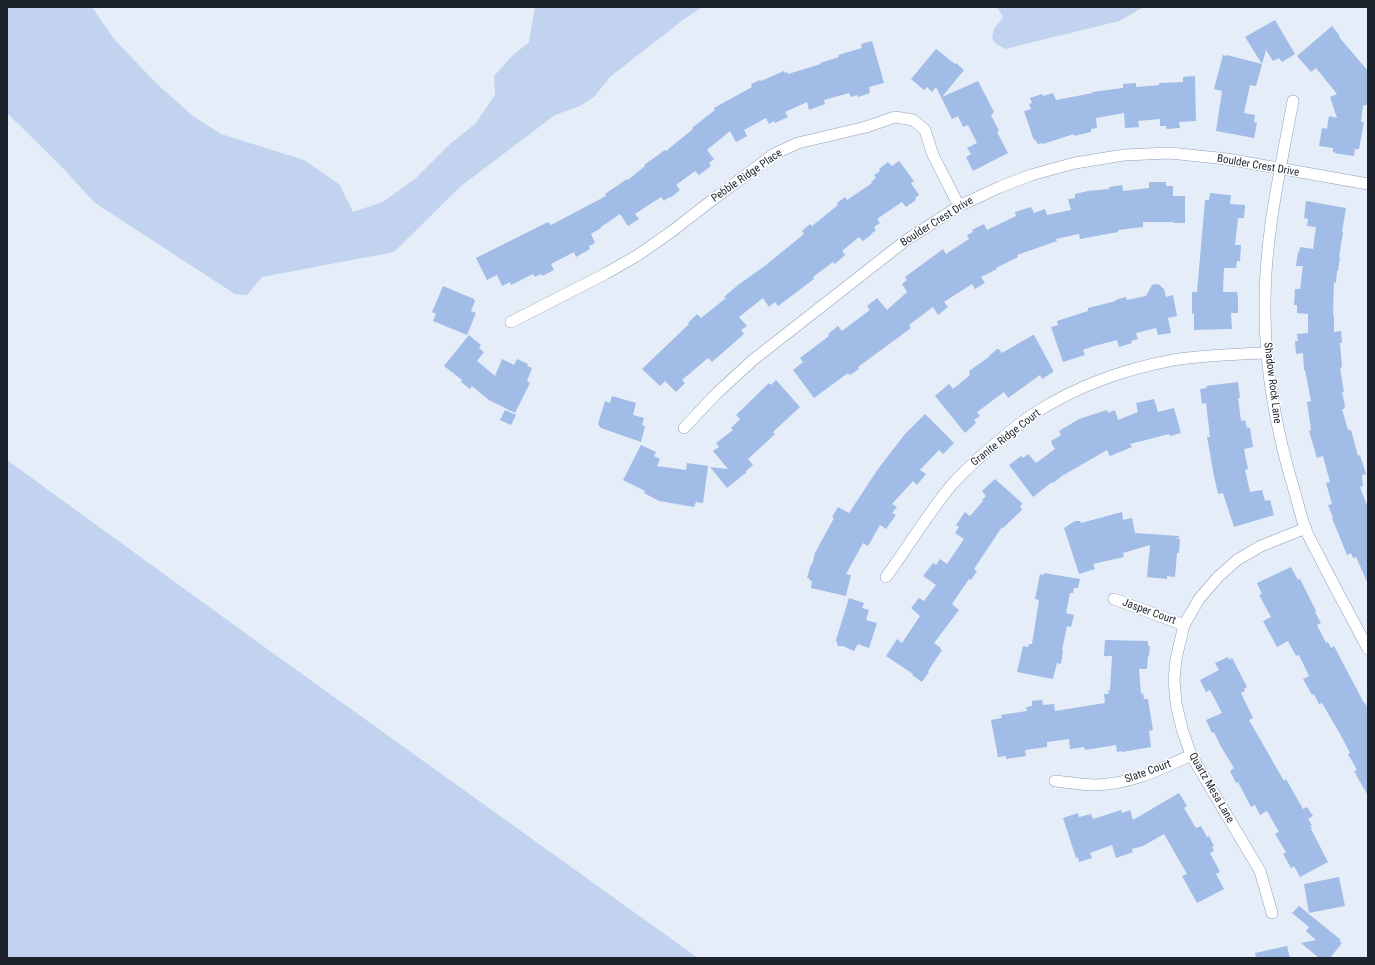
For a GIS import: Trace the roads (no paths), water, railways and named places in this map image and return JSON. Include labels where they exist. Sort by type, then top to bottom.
[{"type":"street","name":"Shadow Rock Lane","points":[[1293,101],[1270,231],[1267,264],[1265,302],[1267,353],[1272,399],[1281,443],[1306,528],[1326,570],[1368,649]]},
{"type":"street","name":"Pebble Ridge Place","points":[[511,322],[605,274],[638,254],[671,232],[774,154],[798,143],[866,127],[895,117],[913,120],[925,130],[933,155],[959,206]]},
{"type":"street","name":"Boulder Crest Drive","points":[[684,428],[717,393],[753,360],[905,241],[959,206],[1000,187],[1031,175],[1075,163],[1124,155],[1170,153],[1227,159],[1280,170],[1368,184]]},
{"type":"street","name":"Granite Ridge Court","points":[[886,577],[949,488],[969,466],[993,445],[1035,413],[1078,390],[1111,376],[1140,368],[1174,360],[1214,355],[1267,353]]},
{"type":"street","name":"Quartz Mesa Lane","points":[[1272,913],[1260,871],[1191,755],[1182,729],[1176,703],[1174,680],[1176,659],[1184,625],[1199,599],[1218,577],[1237,560],[1261,546],[1306,528]]},
{"type":"street","name":"Jasper Court","points":[[1114,599],[1184,625]]},
{"type":"street","name":"Slate Court","points":[[1055,781],[1094,785],[1116,783],[1135,779],[1158,771],[1191,755]]}]
